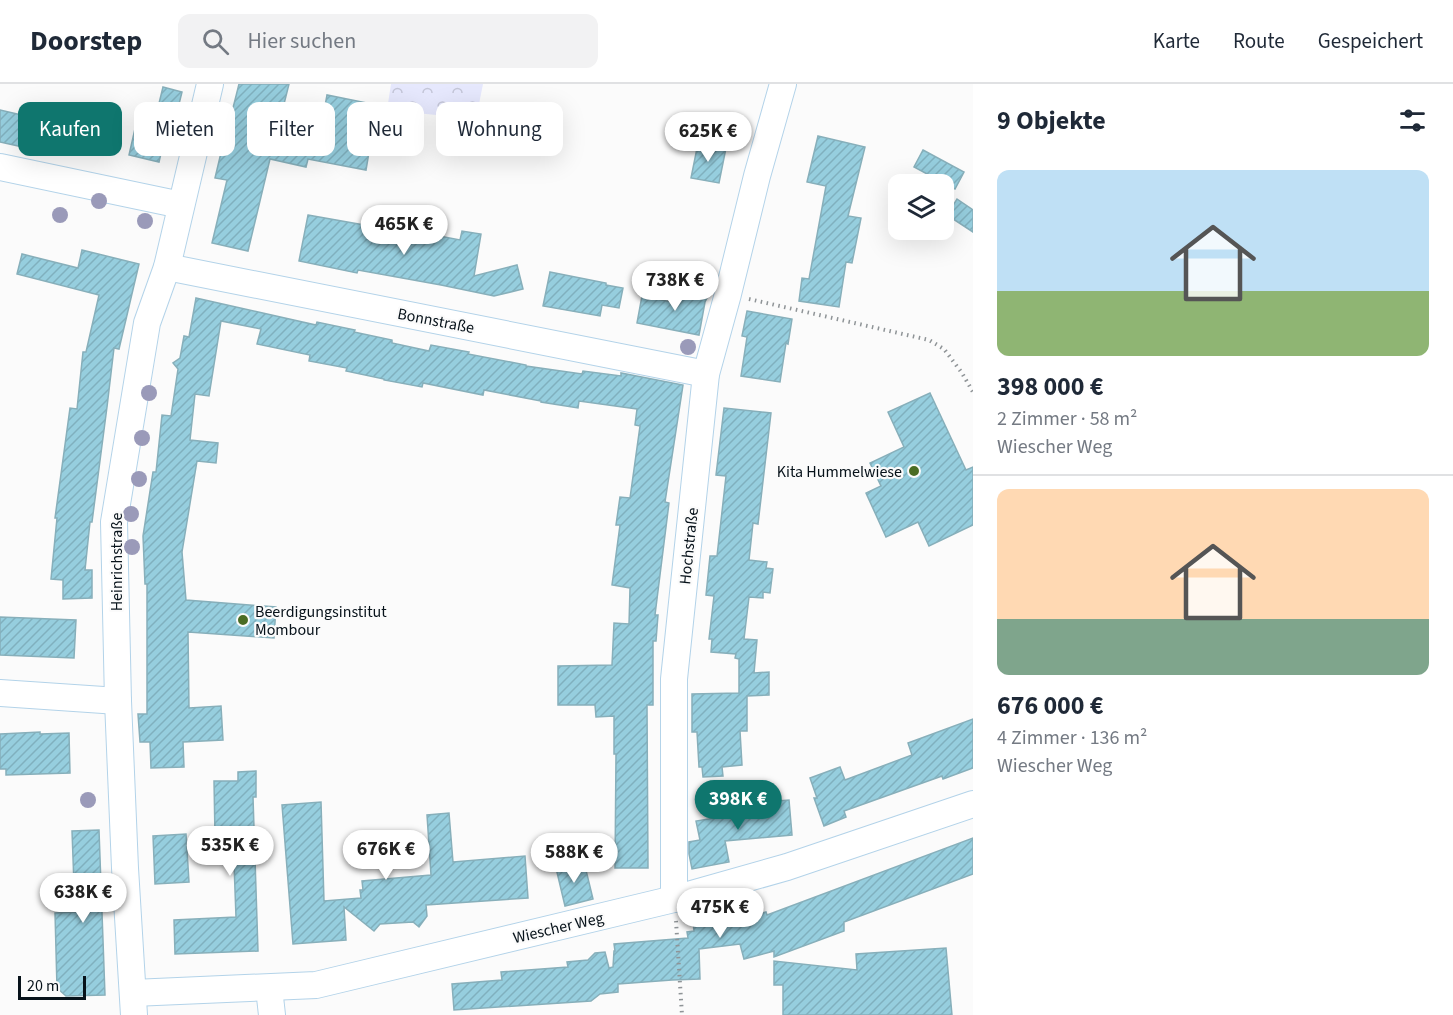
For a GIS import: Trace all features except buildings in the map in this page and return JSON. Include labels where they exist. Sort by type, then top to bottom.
[{"type":"street","name":"Heinrichstraße","points":[[133,1004],[118,702],[114,522],[147,322],[167,267],[210,84]]},
{"type":"street","name":"Hochstraße","points":[[674,899],[674,679],[706,374],[783,84]]},
{"type":"street","points":[[0,167],[181,205]]},
{"type":"street","name":"Bonnstraße","points":[[167,267],[706,374]]},
{"type":"street","points":[[0,693],[118,702]]},
{"type":"street","name":"Wiescher Weg","points":[[133,1004],[268,988],[316,985],[674,899],[787,867],[973,804]]},
{"type":"street","points":[[268,988],[272,1015]]},
{"type":"path","points":[[728,294],[929,340],[944,349],[973,392]]},
{"type":"path","points":[[674,899],[682,1015]]},
{"type":"green space","points":[[391,84],[483,84],[479,102],[436,102],[436,115],[424,114],[424,102],[388,102]]},
{"type":"place","name":"Kita Hummelwiese","points":[[914,471]]},
{"type":"place","name":"Beerdigungsinstitut Mombour","points":[[243,620]]}]
